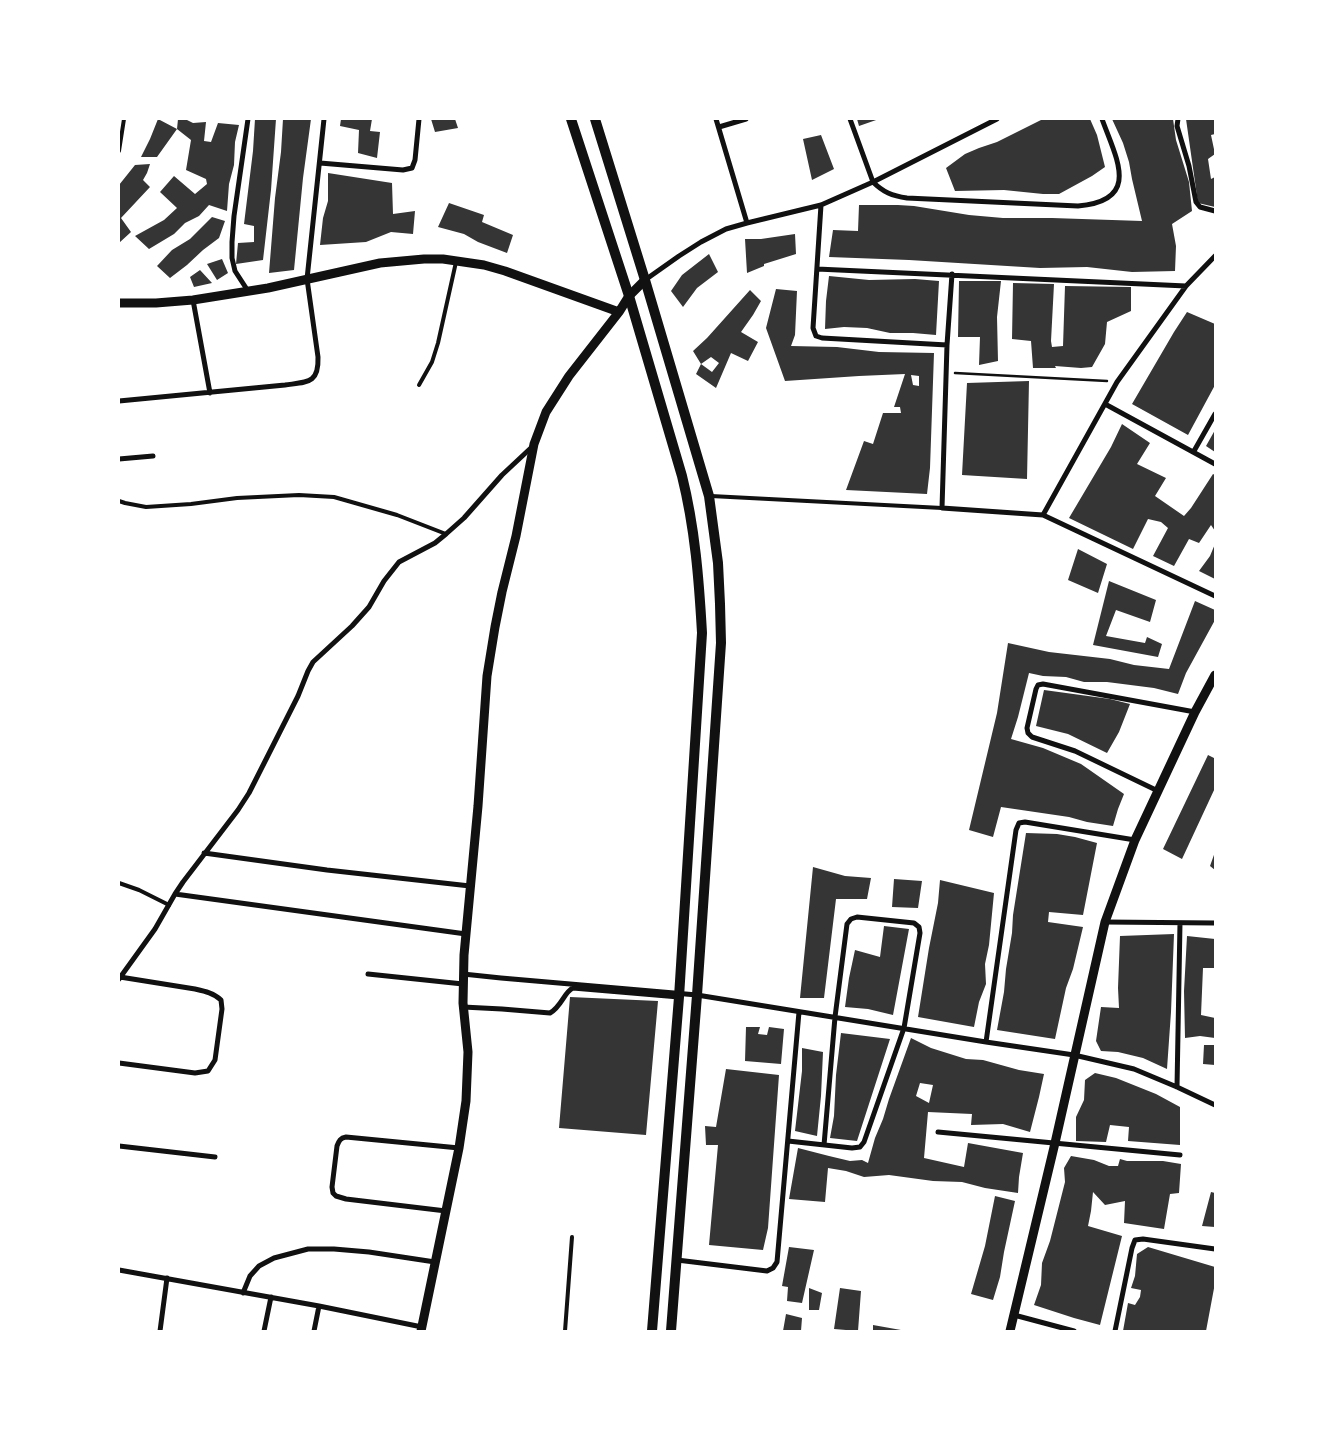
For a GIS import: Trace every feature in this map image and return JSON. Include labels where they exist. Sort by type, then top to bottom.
[{"type":"main road","points":[[571,119],[629,296],[682,476],[695,544],[702,633],[679,995],[652,1331]]},
{"type":"main road","points":[[595,119],[709,496],[718,563],[721,643],[697,995],[671,1331]]},
{"type":"street","points":[[248,119],[232,242],[232,258],[235,271],[248,291]]},
{"type":"street","points":[[119,401],[285,385],[302,383],[313,379],[319,368],[308,278],[324,119]]},
{"type":"street","points":[[320,163],[403,170],[412,168],[416,160],[419,119]]},
{"type":"street","points":[[716,119],[747,223]]},
{"type":"street","points":[[719,127],[746,119]]},
{"type":"street","points":[[850,119],[873,182],[888,194],[906,198],[1078,206],[1093,205],[1106,200],[1114,193],[1120,181],[1119,169],[1102,119]]},
{"type":"street","points":[[119,1270],[319,1306],[422,1329],[464,1124],[468,1080],[468,1052],[463,1007],[463,974],[491,649],[534,444],[546,412],[569,376],[619,312],[629,296],[645,280],[679,256],[726,229],[820,205],[873,182],[998,119]]},
{"type":"street","points":[[1178,119],[1177,126],[1189,166],[1196,202],[1200,207],[1215,211]]},
{"type":"street","points":[[820,205],[813,328],[816,336],[822,338],[947,345]]},
{"type":"street","points":[[1043,514],[1118,382],[1186,286],[1215,256]]},
{"type":"street","points":[[119,303],[193,300],[248,291],[388,262],[424,259],[456,260],[484,265],[619,312]]},
{"type":"street","points":[[817,269],[1186,286]]},
{"type":"street","points":[[952,274],[947,345],[942,508],[1043,514],[1215,596]]},
{"type":"street","points":[[193,300],[210,392]]},
{"type":"street","points":[[1105,404],[1215,464]]},
{"type":"street","points":[[1194,451],[1215,414]]},
{"type":"street","points":[[119,1063],[195,1073],[208,1070],[215,1060],[222,1009],[221,1000],[217,996],[195,989],[119,978],[155,929],[175,894],[249,793],[314,662],[369,607],[384,581],[400,562],[435,543],[446,534],[464,518],[502,475],[534,444]]},
{"type":"street","points":[[119,460],[153,456]]},
{"type":"street","points":[[1010,1331],[1105,922],[1135,840],[1195,712],[1215,675]]},
{"type":"street","points":[[1158,792],[1075,751],[1032,737],[1028,733],[1027,728],[1036,689],[1038,685],[1043,684],[1195,712]]},
{"type":"street","points":[[986,1042],[1016,830],[1019,823],[1025,822],[1135,840]]},
{"type":"street","points":[[204,853],[327,870],[470,886]]},
{"type":"street","points":[[175,894],[466,934]]},
{"type":"street","points":[[788,1141],[824,1145],[852,1148],[860,1147],[864,1142],[904,1028],[920,932],[919,927],[914,923],[857,917],[850,919],[847,924],[835,1017],[824,1145]]},
{"type":"street","points":[[1105,922],[1215,923]]},
{"type":"street","points":[[1177,1086],[1180,923]]},
{"type":"street","points":[[368,974],[463,984]]},
{"type":"street","points":[[463,974],[679,995]]},
{"type":"street","points":[[463,1007],[550,1014],[561,1004],[568,991],[573,988],[697,995],[1074,1056],[1134,1069],[1177,1086],[1215,1105]]},
{"type":"street","points":[[677,1260],[768,1272],[776,1262],[799,1012]]},
{"type":"street","points":[[938,1132],[1180,1155]]},
{"type":"street","points":[[446,1212],[346,1199],[336,1196],[333,1193],[332,1187],[337,1146],[339,1140],[346,1137],[459,1148]]},
{"type":"street","points":[[119,1146],[215,1157]]},
{"type":"street","points":[[1115,1331],[1135,1240],[1143,1238],[1215,1249]]},
{"type":"street","points":[[243,1293],[250,1276],[260,1266],[274,1258],[308,1248],[369,1252],[435,1262]]},
{"type":"street","points":[[160,1331],[167,1278]]},
{"type":"street","points":[[264,1331],[271,1297]]},
{"type":"street","points":[[314,1331],[319,1306]]},
{"type":"street","points":[[1014,1315],[1074,1331]]},
{"type":"lane","points":[[119,151],[124,119]]},
{"type":"lane","points":[[419,385],[432,362],[438,343],[456,260]]},
{"type":"lane","points":[[119,501],[146,507],[299,494],[334,497],[397,515],[446,534]]},
{"type":"lane","points":[[709,496],[942,508]]},
{"type":"lane","points":[[119,883],[139,890],[169,905]]},
{"type":"lane","points":[[565,1331],[572,1237]]},
{"type":"path","points":[[946,373],[1118,382]]},
{"type":"building","points":[[158,119],[177,129],[157,157],[141,157],[150,139]]},
{"type":"building","points":[[178,119],[185,119],[193,123],[206,122],[204,141],[211,142],[218,123],[239,125],[235,142],[234,165],[229,184],[227,211],[209,205],[199,216],[185,223],[174,234],[149,249],[135,236],[164,220],[177,208],[160,192],[174,176],[195,194],[207,184],[206,179],[186,170],[191,140],[177,129]]},
{"type":"building","points":[[255,119],[276,119],[271,190],[263,260],[236,264],[238,243],[254,242],[254,226],[244,224]]},
{"type":"building","points":[[283,119],[311,119],[294,270],[269,273],[281,152]]},
{"type":"building","points":[[341,119],[372,119],[370,131],[380,132],[377,158],[358,153],[359,130],[340,126]]},
{"type":"building","points":[[431,119],[455,119],[458,128],[435,132]]},
{"type":"building","points":[[857,119],[879,119],[859,126]]},
{"type":"building","points":[[1043,119],[1090,119],[1097,135],[1105,167],[1059,194],[1004,190],[955,191],[946,168],[965,154],[997,142]]},
{"type":"building","points":[[1112,119],[1173,119],[1176,140],[1189,182],[1192,211],[1172,224],[1176,246],[1175,271],[1132,272],[1087,267],[1040,268],[829,257],[833,230],[858,231],[859,205],[914,206],[969,215],[1003,218],[1142,221],[1129,162]]},
{"type":"building","points":[[1186,119],[1215,119],[1215,134],[1211,135],[1215,154],[1208,159],[1211,179],[1215,177],[1215,207],[1198,203]]},
{"type":"building","points":[[821,135],[834,169],[812,180],[803,139]]},
{"type":"building","points":[[150,164],[143,180],[150,187],[121,218],[131,232],[119,243],[119,185],[135,165]]},
{"type":"building","points":[[328,173],[392,183],[393,214],[415,211],[413,234],[391,232],[366,242],[320,245],[323,218],[328,201]]},
{"type":"building","points":[[449,203],[484,215],[482,222],[513,235],[507,253],[478,242],[464,234],[438,227]]},
{"type":"building","points":[[212,217],[225,221],[219,238],[170,278],[157,266],[172,250],[190,239]]},
{"type":"building","points":[[795,234],[796,254],[764,264],[764,266],[747,273],[745,239],[761,239]]},
{"type":"building","points":[[709,254],[718,272],[697,288],[683,307],[671,291],[682,275]]},
{"type":"building","points":[[222,259],[228,273],[217,280],[207,264]]},
{"type":"building","points":[[200,270],[212,283],[194,287],[190,277]]},
{"type":"building","points":[[829,276],[869,280],[915,279],[939,281],[936,335],[890,333],[867,328],[844,327],[825,329]]},
{"type":"building","points":[[959,281],[1001,281],[997,317],[998,361],[979,365],[980,337],[958,337]]},
{"type":"building","points":[[1013,283],[1054,284],[1052,347],[1063,346],[1065,286],[1131,287],[1131,311],[1107,322],[1105,344],[1092,367],[1055,366],[1056,368],[1033,368],[1031,341],[1012,339]]},
{"type":"building","points":[[776,289],[797,291],[795,335],[791,346],[837,347],[879,352],[934,353],[930,468],[927,494],[846,490],[864,441],[873,444],[883,413],[901,413],[900,407],[894,407],[905,374],[785,381],[766,328]],"holes":[[[911,375],[919,376],[919,386],[913,385]]]},
{"type":"building","points":[[750,290],[761,301],[741,332],[758,342],[748,361],[731,353],[716,388],[696,374],[701,364],[693,351]],"holes":[[[711,357],[719,363],[712,372],[701,364]]]},
{"type":"building","points":[[1187,312],[1215,324],[1215,385],[1188,435],[1132,404]]},
{"type":"building","points":[[1029,381],[1027,479],[962,475],[967,383]]},
{"type":"building","points":[[1122,424],[1150,443],[1137,464],[1166,478],[1155,496],[1184,516],[1213,474],[1215,475],[1215,531],[1211,525],[1199,543],[1189,539],[1174,566],[1153,556],[1168,528],[1161,522],[1148,519],[1133,549],[1069,518],[1111,447]]},
{"type":"building","points":[[1215,430],[1215,452],[1206,446]]},
{"type":"building","points":[[1215,544],[1215,579],[1199,571],[1210,556]]},
{"type":"building","points":[[1078,549],[1107,564],[1098,593],[1068,580]]},
{"type":"building","points":[[1109,581],[1156,600],[1150,622],[1116,610],[1106,636],[1145,643],[1147,637],[1162,644],[1158,657],[1093,645]]},
{"type":"building","points":[[1195,601],[1215,610],[1215,620],[1186,673],[1178,694],[1154,688],[1107,682],[1084,682],[1066,677],[1029,673],[1011,739],[1043,748],[1081,764],[1124,794],[1113,826],[1069,817],[1001,807],[993,837],[969,830],[997,713],[1008,643],[1049,652],[1110,659],[1134,665],[1169,669]]},
{"type":"building","points":[[1044,690],[1110,699],[1130,704],[1119,732],[1107,753],[1068,734],[1036,726]]},
{"type":"building","points":[[1208,755],[1214,758],[1215,755],[1215,788],[1182,859],[1163,849]]},
{"type":"building","points":[[1026,833],[1057,834],[1097,843],[1083,915],[1049,912],[1048,922],[1083,927],[1073,969],[1066,988],[1055,1039],[997,1030]]},
{"type":"building","points":[[1215,852],[1215,870],[1210,866]]},
{"type":"building","points":[[813,867],[845,876],[871,878],[867,899],[836,899],[824,998],[800,998]]},
{"type":"building","points":[[894,879],[922,881],[918,908],[892,907]]},
{"type":"building","points":[[940,880],[994,893],[989,945],[985,964],[986,984],[979,1002],[974,1027],[918,1017],[938,903]]},
{"type":"building","points":[[884,926],[909,929],[893,1015],[868,1009],[845,1007],[855,950],[880,957]]},
{"type":"building","points":[[1174,934],[1167,1069],[1143,1058],[1118,1052],[1101,1051],[1096,1041],[1101,1007],[1119,1008],[1120,936]]},
{"type":"building","points":[[1187,936],[1215,939],[1215,968],[1203,968],[1201,1015],[1215,1018],[1215,1038],[1200,1036],[1185,1038],[1184,991]]},
{"type":"building","points":[[570,997],[658,1001],[646,1135],[559,1128]]},
{"type":"building","points":[[746,1027],[760,1027],[758,1034],[767,1035],[769,1027],[784,1029],[781,1064],[745,1061]]},
{"type":"building","points":[[841,1033],[890,1039],[857,1141],[830,1138],[834,1116]]},
{"type":"building","points":[[911,1038],[931,1048],[966,1059],[983,1060],[1019,1070],[1044,1074],[1030,1132],[1003,1124],[971,1125],[972,1114],[928,1112],[924,1158],[964,1167],[968,1143],[1023,1153],[1018,1193],[962,1182],[933,1181],[889,1175],[864,1177],[828,1168],[825,1202],[789,1199],[798,1148],[850,1161],[862,1160],[868,1163]],"holes":[[[920,1083],[933,1085],[929,1103],[916,1096]]]},
{"type":"building","points":[[1204,1045],[1215,1045],[1215,1065],[1203,1064]]},
{"type":"building","points":[[802,1048],[823,1052],[817,1136],[795,1131],[802,1071]]},
{"type":"building","points":[[726,1069],[779,1075],[768,1228],[763,1250],[709,1245],[718,1145],[706,1145],[705,1126],[716,1127]]},
{"type":"building","points":[[1095,1073],[1116,1078],[1156,1094],[1180,1107],[1180,1145],[1128,1141],[1129,1127],[1110,1125],[1106,1142],[1076,1141],[1076,1117],[1084,1100],[1085,1080]]},
{"type":"building","points":[[1071,1156],[1094,1160],[1109,1166],[1118,1166],[1120,1159],[1127,1161],[1163,1161],[1181,1164],[1179,1193],[1170,1194],[1164,1229],[1124,1223],[1125,1201],[1105,1205],[1093,1192],[1088,1226],[1122,1236],[1100,1325],[1034,1305],[1041,1285],[1042,1263],[1050,1241],[1065,1182],[1064,1168]]},
{"type":"building","points":[[1211,1192],[1215,1193],[1215,1227],[1202,1226]]},
{"type":"building","points":[[995,1196],[1015,1201],[1000,1277],[993,1300],[971,1294],[985,1246]]},
{"type":"building","points":[[789,1247],[814,1250],[802,1303],[787,1301],[788,1287],[782,1286]]},
{"type":"building","points":[[1148,1247],[1215,1267],[1215,1283],[1206,1331],[1123,1331],[1128,1303],[1135,1305],[1140,1297],[1141,1290],[1131,1288],[1135,1276],[1137,1254]]},
{"type":"building","points":[[809,1288],[822,1293],[819,1310],[809,1310]]},
{"type":"building","points":[[840,1288],[861,1291],[858,1331],[834,1329]]},
{"type":"building","points":[[786,1314],[802,1318],[801,1331],[783,1331]]},
{"type":"building","points":[[873,1325],[901,1330],[901,1331],[873,1331]]}]
